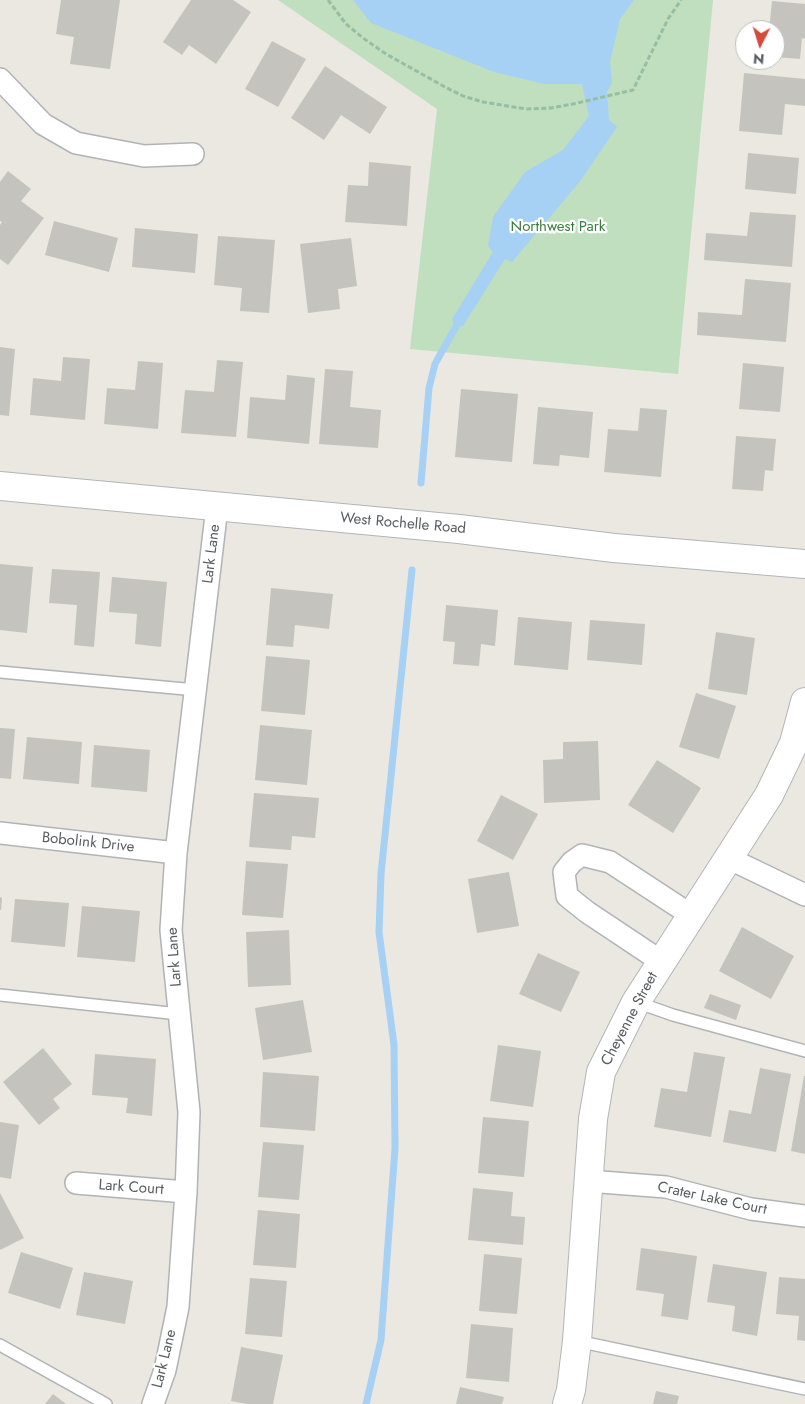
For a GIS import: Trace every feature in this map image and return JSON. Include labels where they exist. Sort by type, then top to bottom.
[{"type":"street","points":[[0,79],[43,124],[76,143],[144,156],[193,154]]},
{"type":"street","name":"West Rochelle Road","points":[[0,486],[218,508],[459,529],[614,548],[805,564]]},
{"type":"street","name":"Lark Lane","points":[[153,1404],[165,1370],[178,1307],[186,1192],[189,1112],[171,930],[176,853],[218,508]]},
{"type":"street","name":"Cheyenne Street","points":[[567,1404],[571,1390],[577,1340],[593,1119],[601,1072],[636,1002],[769,795],[794,742],[800,734],[805,702]]},
{"type":"street","name":"Bobolink Drive","points":[[0,833],[176,853]]},
{"type":"street","points":[[662,962],[567,896],[564,872],[572,862],[582,855],[610,862],[691,916]]},
{"type":"street","points":[[728,858],[805,895]]},
{"type":"street","name":"Crater Lake Court","points":[[588,1181],[666,1187],[751,1208],[805,1216]]},
{"type":"street","name":"Lark Court","points":[[76,1183],[186,1192]]},
{"type":"lane","points":[[0,672],[196,690]]},
{"type":"lane","points":[[0,995],[179,1014]]},
{"type":"lane","points":[[636,1002],[673,1015],[805,1051]]},
{"type":"lane","points":[[577,1340],[805,1389]]},
{"type":"lane","points":[[0,1345],[106,1404]]},
{"type":"path","points":[[328,0],[346,24],[386,54],[463,96],[499,106],[526,109],[551,108],[633,90],[668,19],[681,0]]},
{"type":"green space","name":"Northwest Park","points":[[278,0],[713,0],[678,374],[410,349],[437,109]]},
{"type":"water","points":[[353,0],[634,0],[620,19],[610,62],[612,83],[607,92],[609,120],[617,127],[581,180],[512,262],[505,259],[463,326],[455,327],[452,319],[493,252],[488,246],[493,217],[525,172],[563,150],[589,116],[582,84],[544,84],[494,72],[371,23]]},
{"type":"building","points":[[61,0],[120,0],[110,69],[70,64],[74,37],[56,34]]},
{"type":"building","points":[[191,0],[233,0],[251,12],[216,64],[189,45],[182,55],[163,42]]},
{"type":"building","points":[[772,1],[805,4],[805,39],[802,38],[800,59],[785,58],[785,20],[770,20]]},
{"type":"building","points":[[272,41],[306,59],[278,107],[245,89]]},
{"type":"building","points":[[325,66],[387,107],[370,134],[341,115],[324,140],[291,118]]},
{"type":"building","points":[[744,73],[805,79],[805,106],[785,104],[782,135],[739,131]]},
{"type":"building","points":[[748,153],[799,158],[796,194],[745,189]]},
{"type":"building","points":[[369,162],[411,166],[407,226],[345,222],[348,185],[368,186]]},
{"type":"building","points":[[8,171],[31,189],[21,201],[44,218],[8,265],[0,259],[0,225],[2,222],[0,221],[0,182]]},
{"type":"building","points":[[750,212],[796,215],[792,267],[704,260],[706,233],[747,236]]},
{"type":"building","points":[[54,221],[118,238],[109,272],[45,255]]},
{"type":"building","points":[[135,228],[198,234],[195,273],[132,267]]},
{"type":"building","points":[[218,236],[275,240],[269,313],[240,311],[242,288],[214,285]]},
{"type":"building","points":[[351,238],[357,286],[338,289],[340,309],[308,313],[300,244]]},
{"type":"building","points":[[745,279],[791,283],[786,342],[697,335],[698,312],[742,315]]},
{"type":"building","points":[[0,347],[15,349],[9,416],[0,415]]},
{"type":"building","points":[[63,357],[90,359],[85,420],[30,415],[33,378],[61,381]]},
{"type":"building","points":[[217,360],[243,362],[236,437],[181,433],[185,390],[214,392]]},
{"type":"building","points":[[138,361],[163,363],[158,429],[104,424],[107,388],[135,390]]},
{"type":"building","points":[[743,363],[784,367],[780,412],[739,409]]},
{"type":"building","points":[[325,369],[353,371],[350,407],[381,410],[378,448],[319,444]]},
{"type":"building","points":[[287,375],[315,378],[309,444],[247,438],[250,397],[285,400]]},
{"type":"building","points":[[461,389],[518,394],[512,462],[455,457]]},
{"type":"building","points":[[538,407],[593,412],[589,458],[560,455],[559,466],[533,464]]},
{"type":"building","points":[[640,408],[667,410],[661,477],[604,472],[608,429],[638,431]]},
{"type":"building","points":[[736,436],[776,439],[773,471],[765,470],[763,491],[732,489]]},
{"type":"building","points":[[0,564],[33,567],[27,633],[0,630]]},
{"type":"building","points":[[52,569],[100,572],[94,647],[74,645],[77,605],[49,603]]},
{"type":"building","points":[[112,577],[167,582],[161,647],[135,644],[137,614],[109,612]]},
{"type":"building","points":[[271,588],[333,594],[329,629],[295,625],[293,647],[266,645]]},
{"type":"building","points":[[446,605],[498,610],[495,646],[481,644],[479,666],[453,664],[455,642],[443,641]]},
{"type":"building","points":[[518,617],[572,622],[568,670],[514,665]]},
{"type":"building","points":[[590,620],[645,624],[642,665],[587,660]]},
{"type":"building","points":[[716,632],[755,638],[747,695],[708,689]]},
{"type":"building","points":[[266,656],[310,660],[305,715],[261,711]]},
{"type":"building","points":[[696,693],[736,706],[719,759],[679,747]]},
{"type":"building","points":[[260,725],[312,730],[307,785],[255,780]]},
{"type":"building","points":[[0,728],[15,729],[11,779],[0,778]]},
{"type":"building","points":[[27,737],[82,742],[79,784],[23,779]]},
{"type":"building","points":[[598,741],[600,800],[544,803],[543,760],[563,759],[563,742]]},
{"type":"building","points":[[94,745],[150,750],[147,792],[91,787]]},
{"type":"building","points":[[657,760],[701,788],[673,833],[628,805]]},
{"type":"building","points":[[254,793],[319,798],[315,838],[292,836],[291,850],[249,847]]},
{"type":"building","points":[[501,795],[538,814],[513,860],[477,841]]},
{"type":"building","points":[[246,861],[288,864],[283,918],[242,915]]},
{"type":"building","points":[[509,872],[519,926],[477,933],[468,879]]},
{"type":"building","points":[[0,897],[2,898],[1,910],[0,910]]},
{"type":"building","points":[[15,899],[69,903],[65,947],[11,942]]},
{"type":"building","points":[[82,906],[140,911],[135,962],[77,957]]},
{"type":"building","points":[[742,927],[794,956],[771,999],[719,971]]},
{"type":"building","points":[[289,930],[291,985],[248,987],[246,932]]},
{"type":"building","points":[[538,953],[580,972],[561,1012],[519,994]]},
{"type":"building","points":[[710,994],[741,1005],[736,1020],[704,1008]]},
{"type":"building","points":[[303,1000],[312,1052],[263,1060],[255,1008]]},
{"type":"building","points":[[498,1045],[541,1051],[533,1107],[490,1101]]},
{"type":"building","points":[[43,1048],[72,1084],[53,1099],[60,1108],[39,1125],[3,1082]]},
{"type":"building","points":[[694,1052],[725,1057],[711,1137],[654,1127],[661,1088],[687,1092]]},
{"type":"building","points":[[95,1054],[156,1059],[152,1116],[126,1113],[128,1098],[92,1095]]},
{"type":"building","points":[[760,1068],[791,1074],[776,1152],[723,1142],[729,1110],[751,1114]]},
{"type":"building","points":[[263,1072],[319,1076],[315,1131],[260,1127]]},
{"type":"building","points":[[805,1076],[805,1154],[791,1151]]},
{"type":"building","points":[[483,1117],[529,1121],[524,1177],[478,1173]]},
{"type":"building","points":[[0,1122],[19,1125],[11,1179],[0,1177]]},
{"type":"building","points":[[263,1142],[304,1145],[299,1200],[258,1197]]},
{"type":"building","points":[[473,1188],[513,1192],[511,1216],[525,1217],[523,1245],[468,1240]]},
{"type":"building","points":[[0,1193],[24,1238],[0,1250]]},
{"type":"building","points":[[258,1210],[300,1214],[296,1268],[253,1265]]},
{"type":"building","points":[[641,1248],[697,1256],[688,1320],[661,1316],[664,1294],[636,1290]]},
{"type":"building","points":[[21,1252],[73,1268],[60,1309],[8,1293]]},
{"type":"building","points":[[484,1254],[522,1258],[517,1314],[479,1311]]},
{"type":"building","points":[[713,1264],[767,1272],[757,1336],[732,1331],[735,1306],[707,1302]]},
{"type":"building","points":[[84,1272],[133,1281],[125,1324],[76,1315]]},
{"type":"building","points":[[779,1277],[805,1279],[805,1341],[797,1340],[799,1316],[776,1314]]},
{"type":"building","points":[[250,1278],[287,1281],[282,1337],[245,1334]]},
{"type":"building","points":[[471,1324],[513,1328],[509,1382],[466,1378]]},
{"type":"building","points":[[241,1347],[283,1355],[273,1404],[247,1404],[231,1401]]},
{"type":"building","points":[[460,1387],[504,1397],[502,1404],[456,1404]]},
{"type":"building","points":[[656,1391],[679,1396],[677,1404],[653,1404]]},
{"type":"building","points":[[53,1394],[66,1404],[45,1404]]},
{"type":"waterway","points":[[421,483],[429,388],[435,364],[459,321]]},
{"type":"waterway","points":[[366,1404],[381,1340],[395,1148],[394,1045],[379,932],[381,874],[412,570]]}]
